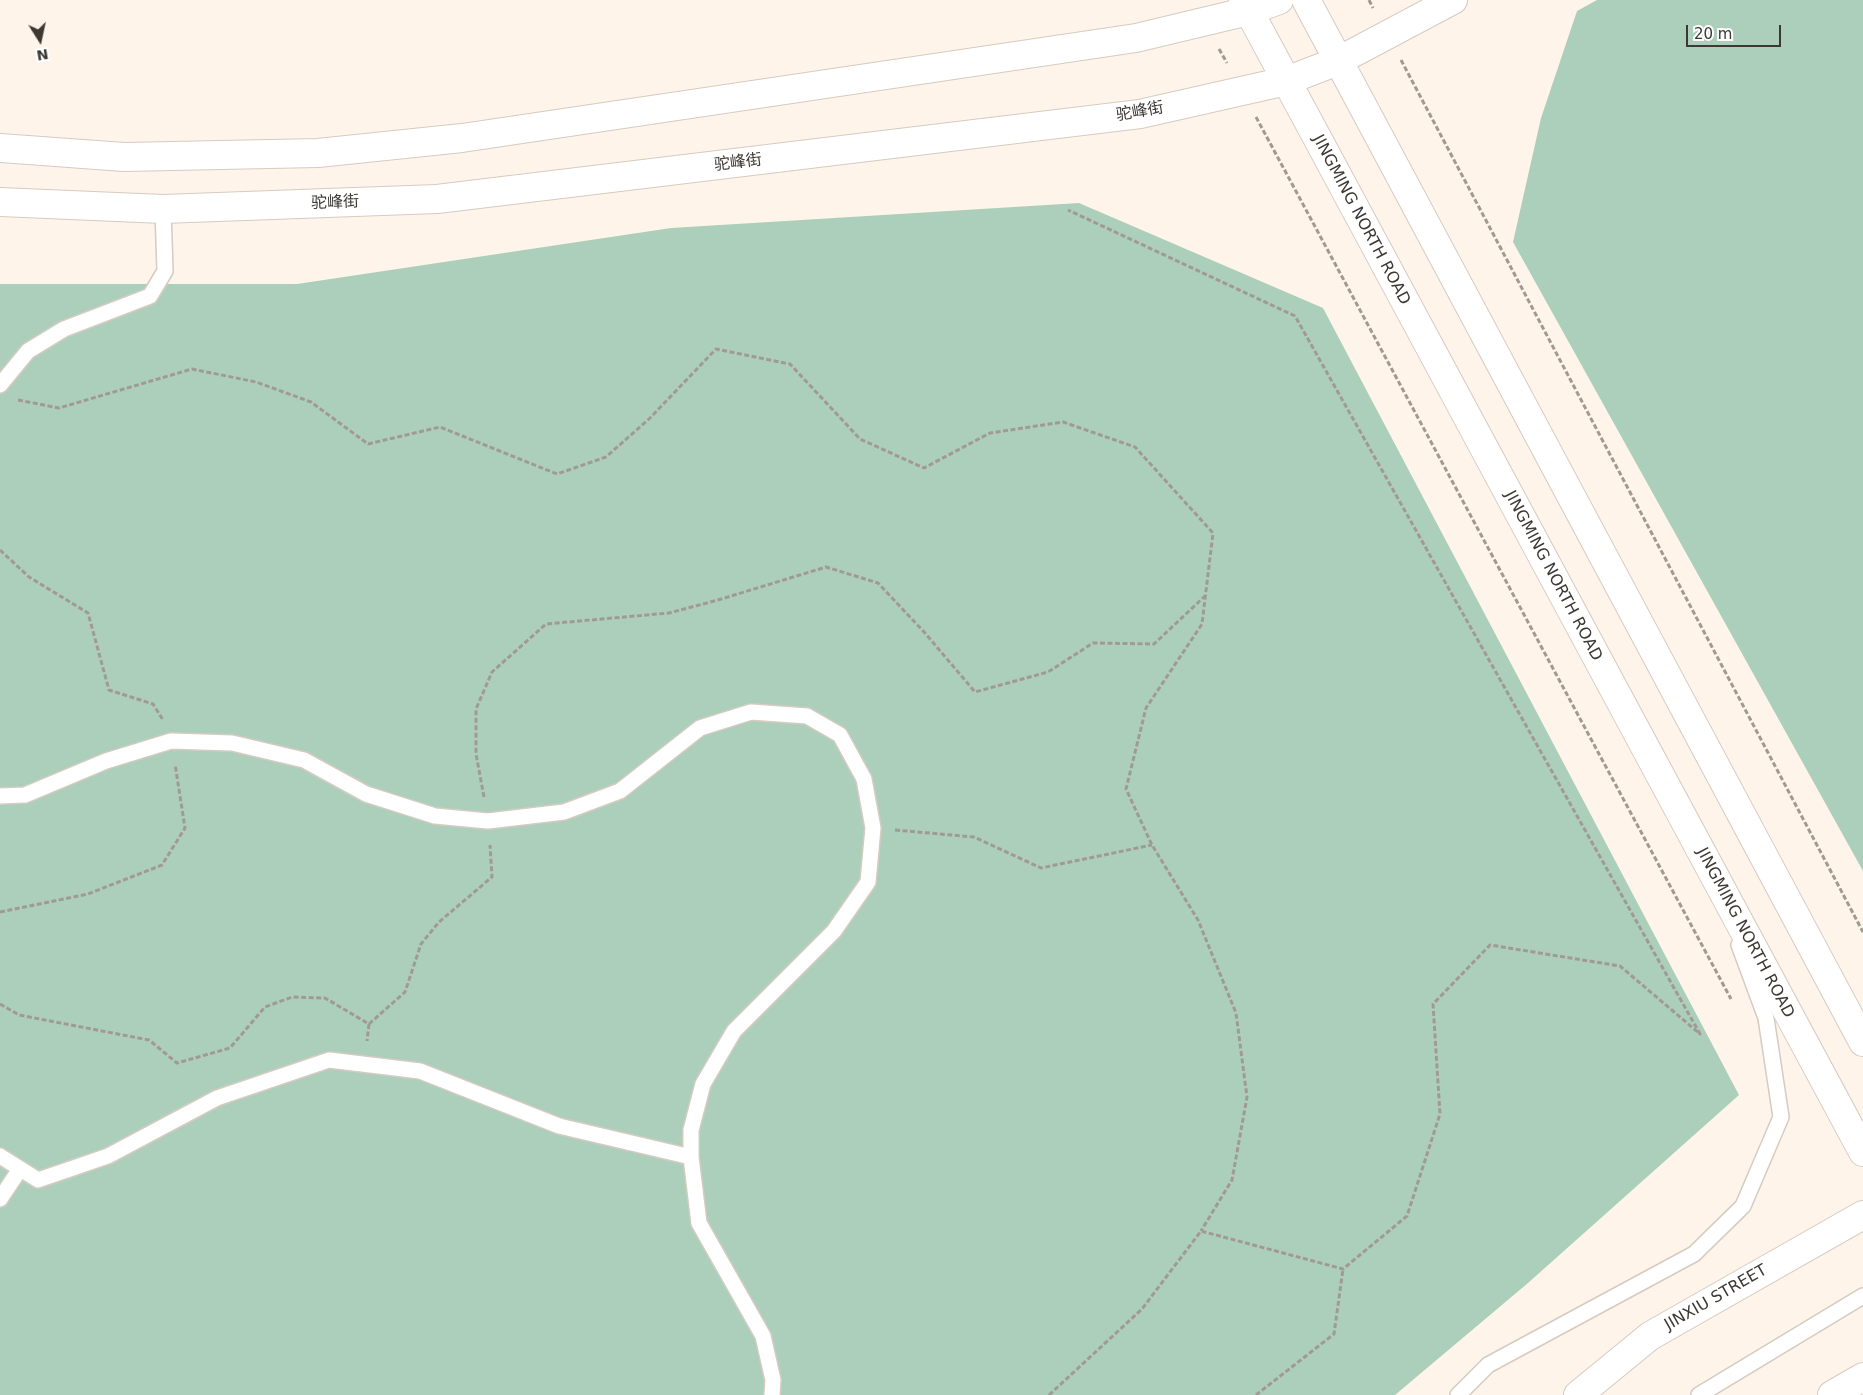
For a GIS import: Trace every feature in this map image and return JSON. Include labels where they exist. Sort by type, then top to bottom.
[{"type":"main road","points":[[0,148],[124,157],[318,153],[462,138],[1136,38],[1204,22],[1246,6],[1278,0]]},
{"type":"main road","points":[[1306,0],[1863,1042]]},
{"type":"main road","name":"驼峰街","points":[[0,202],[163,209],[437,199],[1140,114],[1286,81],[1338,61],[1453,0]]},
{"type":"main road","name":"JINGMING NORTH ROAD","points":[[1246,6],[1863,1152]]},
{"type":"main road","name":"JINXIU STREET","points":[[1578,1395],[1650,1336],[1863,1214]]},
{"type":"main road","points":[[1832,1395],[1863,1377]]},
{"type":"lane","points":[[0,385],[28,351],[64,329],[150,296],[165,271],[163,209]]},
{"type":"lane","points":[[0,796],[25,795],[106,761],[171,741],[232,743],[304,760],[366,794],[435,816],[488,821],[564,812],[620,791],[700,728],[751,712],[807,716],[840,735],[864,779],[873,828],[868,882],[834,931],[734,1031],[703,1084],[691,1130],[691,1157],[699,1223],[763,1336],[773,1380],[772,1395]]},
{"type":"lane","points":[[1458,1395],[1488,1365],[1694,1254],[1743,1206],[1781,1117],[1766,1018],[1708,864]]},
{"type":"lane","points":[[0,1156],[38,1180],[108,1156],[217,1098],[329,1060],[420,1071],[559,1126],[691,1157]]},
{"type":"lane","points":[[0,1199],[20,1169]]},
{"type":"lane","points":[[1698,1395],[1863,1296]]},
{"type":"path","points":[[1369,0],[1863,932]]},
{"type":"path","points":[[1204,22],[1733,1002]]},
{"type":"path","points":[[1068,210],[1295,316],[1700,1034],[1620,966],[1490,945],[1432,1004],[1440,1114],[1406,1216],[1343,1269],[1334,1334],[1256,1395]]},
{"type":"path","points":[[17,399],[59,408],[192,369],[256,382],[311,402],[368,444],[440,427],[557,474],[606,457],[650,418],[716,349],[790,364],[860,439],[924,468],[990,433],[1063,422],[1135,447],[1214,533],[1202,624],[1146,708],[1126,790],[1152,845],[1198,920],[1236,1013],[1247,1097],[1232,1180],[1201,1231],[1142,1309],[1049,1395]]},
{"type":"path","points":[[873,828],[974,837],[1040,868],[1152,845]]},
{"type":"path","points":[[0,1004],[19,1014],[149,1040],[177,1063],[230,1048],[265,1007],[292,997],[324,998],[369,1024],[364,1064]]},
{"type":"path","points":[[1201,1231],[1343,1269]]},
{"type":"green space","points":[[1597,0],[1863,0],[1863,871],[1513,242],[1541,118],[1577,11]]},
{"type":"green space","points":[[1079,203],[1323,308],[1739,1095],[1528,1283],[1395,1395],[0,1395],[0,284],[297,284],[671,228]]}]
